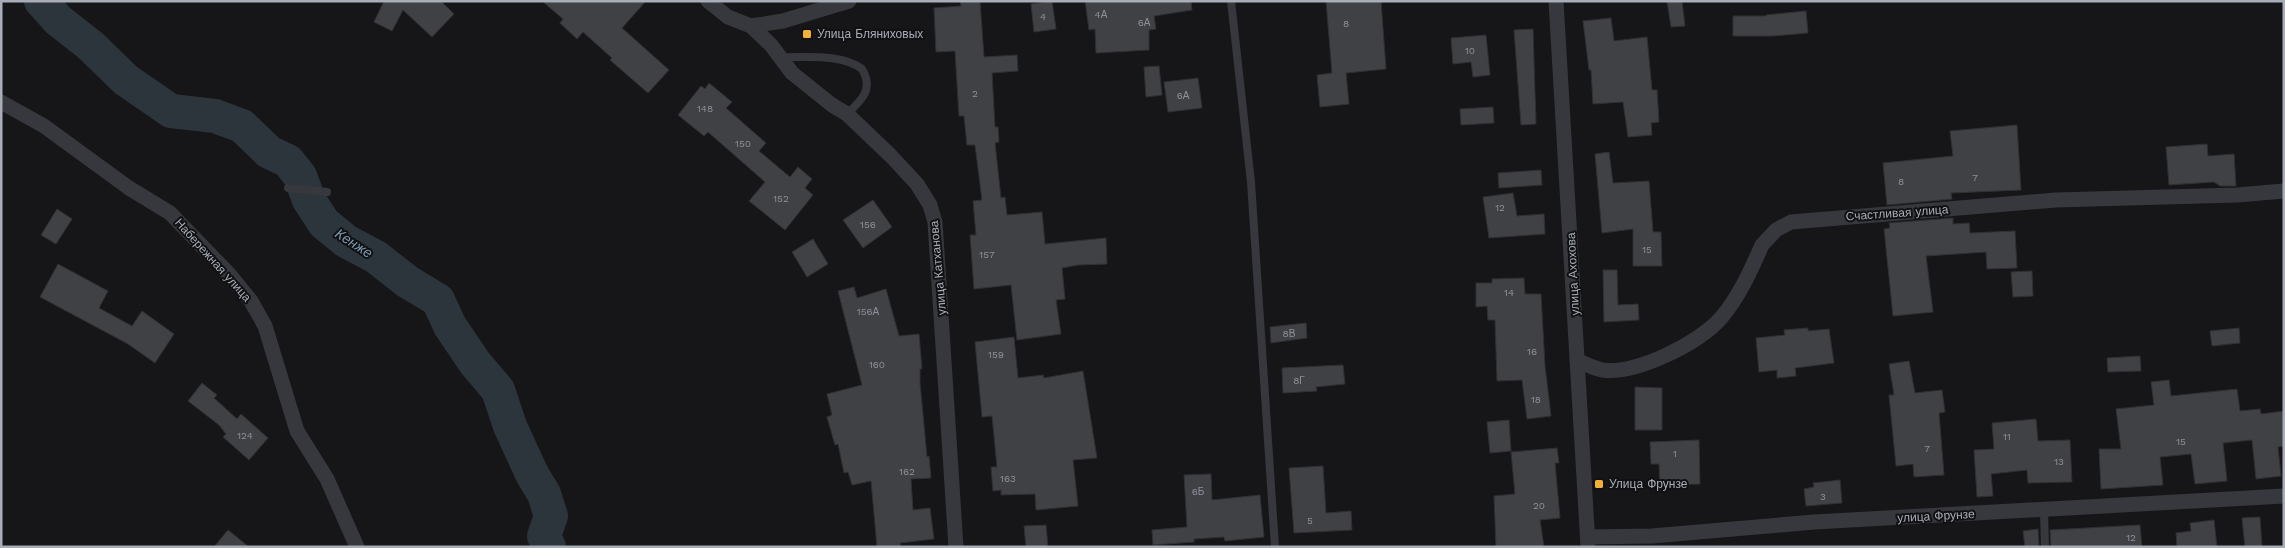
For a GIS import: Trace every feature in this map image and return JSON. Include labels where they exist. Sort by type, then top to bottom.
[{"type":"street","name":"улица Катханова","points":[[708,1],[728,17],[750,26],[771,45],[780,58],[804,83],[847,114],[917,184],[930,205],[935,222],[956,547]]},
{"type":"street","points":[[750,26],[783,21],[849,1]]},
{"type":"street","name":"улица Ахохова","points":[[1556,1],[1588,542]]},
{"type":"street","name":"Набережная улица","points":[[1,102],[51,130],[129,188],[170,213],[229,274],[251,301],[266,326],[297,431],[327,479],[357,547]]},
{"type":"street","name":"Счастливая улица","points":[[1577,360],[1603,370],[1620,370],[1669,354],[1697,338],[1720,319],[1728,309],[1762,245],[1776,230],[1791,222],[2056,200],[2237,195],[2284,191]]},
{"type":"street","name":"улица Фрунзе","points":[[1588,542],[1814,522],[2044,511],[2284,496]]},
{"type":"lane","points":[[1231,1],[1251,182],[1274,547]]},
{"type":"lane","points":[[780,58],[831,59],[845,61],[862,69],[868,87],[864,96],[847,114]]},
{"type":"lane","points":[[288,188],[327,192]]},
{"type":"lane","points":[[2044,511],[2045,547]]},
{"type":"building","points":[[384,1],[441,1],[454,14],[432,37],[403,10],[392,31],[374,22]]},
{"type":"building","points":[[542,1],[646,1],[622,28],[669,70],[648,93],[610,60],[612,58],[583,32],[577,39],[560,23],[563,19]]},
{"type":"building","points":[[960,1],[980,1],[984,57],[1017,55],[1018,71],[992,73],[995,127],[998,127],[999,142],[995,143],[1001,198],[1005,197],[1007,215],[1042,212],[1045,244],[1106,238],[1107,264],[1078,265],[1062,268],[1065,299],[1056,300],[1061,334],[1017,340],[1011,285],[974,289],[970,235],[976,235],[973,201],[982,200],[975,145],[967,145],[964,116],[959,116],[955,51],[936,52],[934,8],[961,6]]},
{"type":"building","points":[[1052,1],[1056,29],[1034,32],[1031,4]]},
{"type":"building","points":[[1085,1],[1191,1],[1192,10],[1154,16],[1156,29],[1149,30],[1149,50],[1096,53],[1095,29],[1089,30]]},
{"type":"building","points":[[1326,1],[1381,1],[1386,69],[1346,73],[1349,104],[1320,107],[1317,75],[1332,73]]},
{"type":"building","points":[[1667,1],[1682,1],[1685,26],[1671,27]]},
{"type":"building","points":[[1806,11],[1808,33],[1773,36],[1733,36],[1733,16],[1766,16]]},
{"type":"building","points":[[1611,18],[1614,41],[1647,37],[1652,90],[1657,90],[1659,122],[1651,123],[1652,135],[1628,137],[1623,102],[1593,104],[1591,70],[1589,70],[1583,21]]},
{"type":"building","points":[[1533,29],[1536,124],[1521,125],[1514,30]]},
{"type":"building","points":[[1486,35],[1490,75],[1473,77],[1471,62],[1453,64],[1451,38]]},
{"type":"building","points":[[1159,66],[1162,95],[1146,97],[1144,67]]},
{"type":"building","points":[[1198,78],[1202,108],[1168,112],[1164,82]]},
{"type":"building","points":[[709,83],[732,102],[726,108],[766,143],[759,151],[790,177],[798,167],[812,179],[805,188],[813,195],[785,230],[749,201],[765,182],[708,132],[704,136],[678,115],[701,86],[705,89]]},
{"type":"building","points":[[1493,107],[1494,123],[1461,125],[1460,109]]},
{"type":"building","points":[[2017,125],[2021,190],[1951,193],[1952,199],[1887,205],[1883,163],[1953,156],[1950,131]]},
{"type":"building","points":[[2207,144],[2208,156],[2234,154],[2236,186],[2220,186],[2214,182],[2169,185],[2166,147]]},
{"type":"building","points":[[1609,152],[1613,183],[1649,181],[1653,232],[1661,232],[1662,266],[1633,266],[1633,229],[1602,233],[1595,154]]},
{"type":"building","points":[[1541,170],[1542,185],[1499,188],[1498,173]]},
{"type":"building","points":[[1513,193],[1517,216],[1544,214],[1545,234],[1489,238],[1483,197]]},
{"type":"building","points":[[873,200],[892,227],[863,248],[843,220]]},
{"type":"building","points":[[57,209],[72,219],[56,244],[41,235]]},
{"type":"building","points":[[1953,218],[1953,224],[1969,223],[1970,233],[2015,231],[2017,268],[1987,269],[1986,252],[1926,256],[1933,312],[1893,316],[1884,229],[1890,228],[1889,223]]},
{"type":"building","points":[[813,239],[828,264],[807,277],[792,252]]},
{"type":"building","points":[[58,264],[108,291],[99,308],[132,326],[142,311],[174,334],[155,363],[128,344],[40,297]]},
{"type":"building","points":[[1603,270],[1617,270],[1618,305],[1638,304],[1639,320],[1604,322]]},
{"type":"building","points":[[2032,271],[2033,296],[2013,297],[2011,272]]},
{"type":"building","points":[[1524,278],[1525,294],[1541,294],[1545,366],[1551,416],[1527,419],[1522,380],[1497,381],[1495,320],[1488,320],[1487,306],[1476,307],[1476,283],[1492,283],[1492,279]]},
{"type":"building","points":[[854,287],[857,298],[886,289],[899,336],[919,334],[922,369],[920,369],[920,383],[927,457],[929,456],[931,478],[911,479],[913,510],[930,508],[934,539],[900,543],[901,547],[877,547],[871,481],[852,485],[848,472],[844,473],[838,444],[835,445],[827,417],[832,415],[827,394],[862,385],[838,291]]},
{"type":"building","points":[[1306,323],[1307,338],[1271,343],[1270,327]]},
{"type":"building","points":[[1808,328],[1808,331],[1829,329],[1834,363],[1795,368],[1796,376],[1777,378],[1777,370],[1759,372],[1756,338],[1785,335],[1784,330]]},
{"type":"building","points":[[2239,328],[2240,343],[2212,346],[2210,331]]},
{"type":"building","points":[[1014,337],[1018,378],[1043,375],[1044,378],[1083,371],[1097,458],[1073,460],[1078,506],[1036,510],[1035,494],[1001,495],[1001,490],[993,491],[991,467],[997,467],[992,416],[982,417],[975,342]]},
{"type":"building","points":[[2140,356],[2141,371],[2108,372],[2107,358]]},
{"type":"building","points":[[1909,361],[1915,393],[1942,390],[1945,412],[1939,413],[1944,475],[1914,477],[1913,464],[1896,466],[1889,395],[1894,395],[1889,364]]},
{"type":"building","points":[[1343,365],[1345,384],[1316,387],[1317,391],[1283,393],[1282,368]]},
{"type":"building","points":[[2169,380],[2171,396],[2237,389],[2240,411],[2260,409],[2261,414],[2284,411],[2284,446],[2278,447],[2281,476],[2256,479],[2252,440],[2223,443],[2227,481],[2195,484],[2191,454],[2160,457],[2163,485],[2101,489],[2099,449],[2121,449],[2116,409],[2154,405],[2151,382]]},
{"type":"building","points":[[202,383],[217,395],[214,398],[237,419],[241,414],[268,438],[249,460],[223,437],[226,434],[219,425],[188,401]]},
{"type":"building","points":[[1635,387],[1662,388],[1662,430],[1635,430]]},
{"type":"building","points":[[2036,419],[2038,441],[2070,440],[2072,482],[2028,483],[2027,470],[1991,474],[1993,496],[1977,497],[1974,450],[1994,449],[1992,423]]},
{"type":"building","points":[[1509,420],[1511,451],[1490,453],[1487,422]]},
{"type":"building","points":[[1699,440],[1700,484],[1660,485],[1659,464],[1651,464],[1650,442]]},
{"type":"building","points":[[1557,448],[1559,463],[1555,463],[1560,518],[1540,520],[1544,547],[1496,547],[1494,496],[1515,494],[1511,452]]},
{"type":"building","points":[[1323,466],[1326,513],[1351,511],[1352,530],[1294,533],[1289,468]]},
{"type":"building","points":[[1211,474],[1212,500],[1260,495],[1264,537],[1225,541],[1224,537],[1194,539],[1194,542],[1153,545],[1152,530],[1187,527],[1184,475]]},
{"type":"building","points":[[1840,480],[1842,503],[1806,506],[1804,489],[1814,487],[1813,483]]},
{"type":"building","points":[[2260,517],[2262,547],[2245,547],[2242,518]]},
{"type":"building","points":[[2214,520],[2217,547],[2177,547],[2176,533],[2191,531],[2190,523]]},
{"type":"building","points":[[1046,525],[1048,547],[1026,547],[1024,526]]},
{"type":"building","points":[[2140,525],[2142,547],[2051,547],[2050,530]]},
{"type":"building","points":[[2038,529],[2039,547],[2025,547],[2023,531]]},
{"type":"building","points":[[228,530],[249,547],[214,547]]},
{"type":"waterway","name":"Кенже","points":[[41,1],[58,20],[91,46],[126,80],[171,111],[215,116],[242,126],[269,152],[288,161],[300,176],[309,200],[324,223],[346,241],[376,257],[408,282],[438,300],[450,326],[475,363],[498,390],[510,426],[532,474],[544,494],[551,516],[544,536],[549,547]]},
{"type":"place","name":"Улица Бляниховых","points":[[807,34]]},
{"type":"place","name":"Улица Фрунзе","points":[[1599,484]]}]
